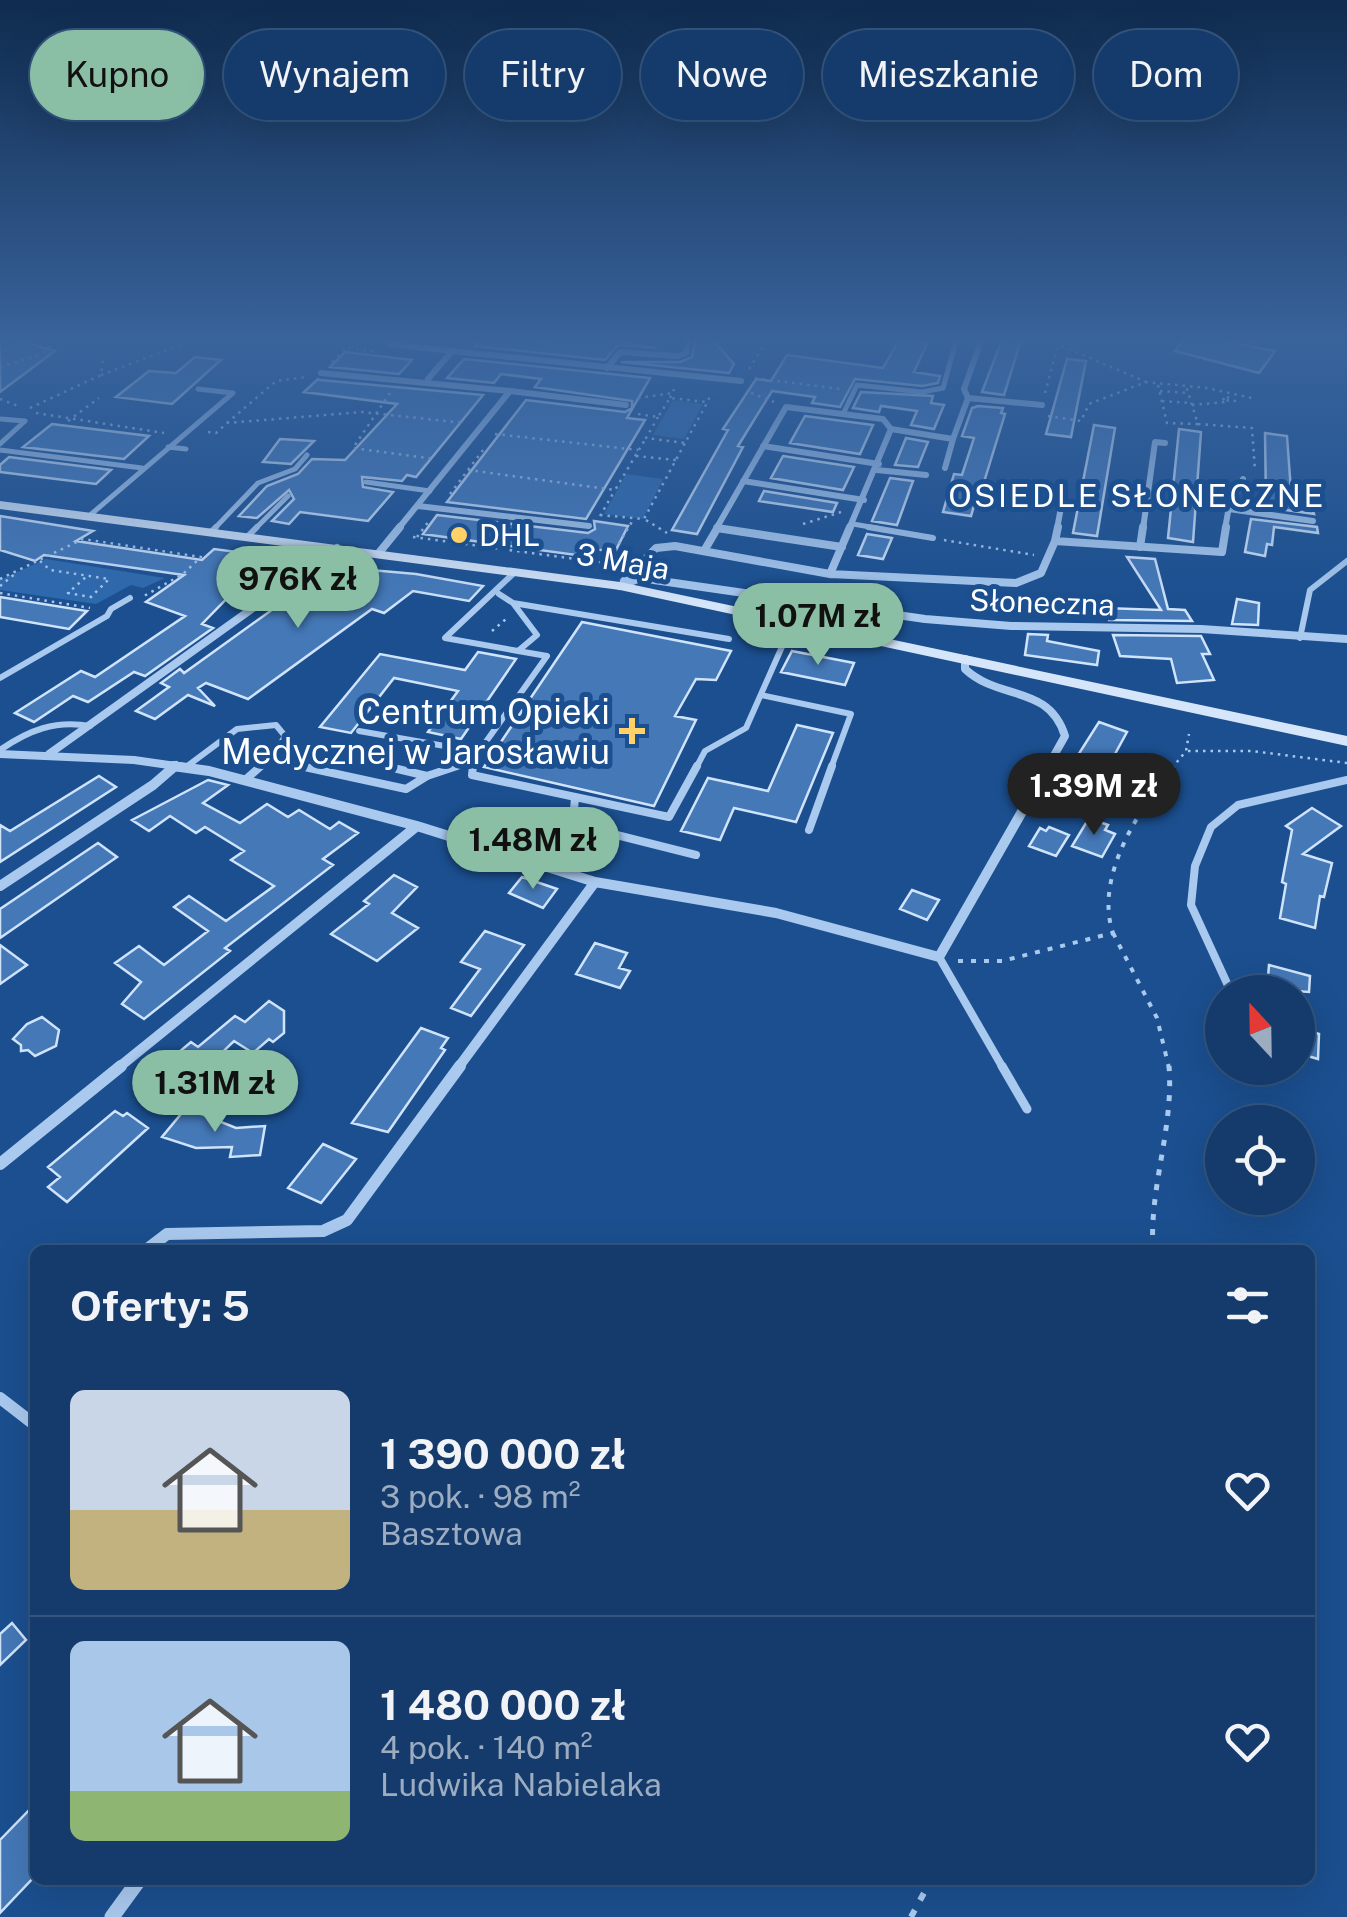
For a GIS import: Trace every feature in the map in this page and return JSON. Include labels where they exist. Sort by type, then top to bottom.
[{"type":"street","points":[[378,554],[481,426]]},
{"type":"street","points":[[704,551],[774,426]]},
{"type":"street","points":[[889,426],[953,439]]},
{"type":"street","points":[[945,468],[958,426]]},
{"type":"street","points":[[830,574],[891,429]]},
{"type":"street","points":[[1140,547],[1155,442],[1165,443]]},
{"type":"street","points":[[763,446],[926,475]]},
{"type":"street","points":[[1055,542],[1222,552],[1229,510],[1244,479]]},
{"type":"street","points":[[743,482],[863,502]]},
{"type":"street","points":[[620,586],[656,548],[704,551],[830,574],[1016,583],[1041,573],[1055,542],[1064,491]]},
{"type":"street","name":"3 Maja","points":[[0,505],[89,516],[212,539],[248,536],[620,586],[1347,741]]},
{"type":"street","points":[[418,506],[590,526]]},
{"type":"street","points":[[1229,510],[1312,521]]},
{"type":"street","points":[[717,528],[842,547]]},
{"type":"street","points":[[49,754],[337,548]]},
{"type":"street","name":"Słoneczna","points":[[620,586],[640,578],[814,606],[959,622],[1347,638]]},
{"type":"street","points":[[0,752],[181,766],[246,780],[417,826],[595,882],[776,912],[939,957],[1066,736],[1062,721],[1046,704],[979,682],[965,669],[964,659]]},
{"type":"street","points":[[0,886],[181,766]]},
{"type":"street","points":[[0,1164],[417,826]]},
{"type":"street","points":[[153,1245],[167,1234],[323,1231],[347,1220],[595,882]]},
{"type":"street","points":[[0,1398],[30,1417]]},
{"type":"street","points":[[112,1917],[135,1885]]},
{"type":"lane","points":[[0,447],[20,426]]},
{"type":"lane","points":[[89,516],[192,426]]},
{"type":"lane","points":[[0,447],[142,468]]},
{"type":"lane","points":[[168,447],[186,449]]},
{"type":"lane","points":[[212,539],[258,483],[295,469],[307,455]]},
{"type":"lane","points":[[366,482],[430,490]]},
{"type":"lane","points":[[248,536],[288,496]]},
{"type":"lane","points":[[853,524],[933,538]]},
{"type":"lane","points":[[1300,638],[1306,592],[1317,579],[1347,560]]},
{"type":"lane","points":[[515,572],[499,594],[479,604],[445,638],[547,656]]},
{"type":"lane","points":[[499,594],[513,603],[547,656]]},
{"type":"lane","points":[[0,678],[130,598]]},
{"type":"lane","points":[[513,603],[729,639]]},
{"type":"lane","points":[[547,656],[479,752],[472,775],[669,817],[705,751],[746,728],[793,622]]},
{"type":"lane","points":[[518,650],[537,635]]},
{"type":"lane","points":[[761,695],[851,714],[809,830]]},
{"type":"lane","points":[[0,752],[38,727],[71,722],[90,726]]},
{"type":"lane","points":[[181,766],[241,725],[276,725],[285,736],[275,754],[246,780]]},
{"type":"lane","points":[[359,731],[479,752]]},
{"type":"lane","points":[[427,776],[310,747],[292,764],[406,789],[427,776],[474,760]]},
{"type":"lane","points":[[1223,975],[1191,906],[1195,866],[1211,827],[1238,805],[1347,780]]},
{"type":"lane","points":[[575,797],[573,824],[696,855]]},
{"type":"lane","points":[[939,957],[1027,1109]]},
{"type":"path","points":[[114,426],[178,434]]},
{"type":"path","points":[[188,430],[216,433],[225,426]]},
{"type":"path","points":[[366,426],[353,448],[435,459],[412,488]]},
{"type":"path","points":[[455,435],[462,426]]},
{"type":"path","points":[[652,426],[600,515],[644,519],[667,533]]},
{"type":"path","points":[[644,519],[694,426]]},
{"type":"path","points":[[496,434],[638,450]]},
{"type":"path","points":[[646,438],[685,443]]},
{"type":"path","points":[[416,537],[485,448]]},
{"type":"path","points":[[635,456],[676,460]]},
{"type":"path","points":[[468,470],[615,490]]},
{"type":"path","points":[[795,526],[863,502]]},
{"type":"path","points":[[607,562],[618,552],[633,520]]},
{"type":"path","points":[[124,545],[136,534]]},
{"type":"path","points":[[404,540],[416,537],[620,565]]},
{"type":"path","points":[[0,579],[82,538],[200,557]]},
{"type":"path","points":[[933,538],[1048,557]]},
{"type":"path","points":[[152,549],[162,539]]},
{"type":"path","points":[[130,598],[183,574],[212,539]]},
{"type":"path","points":[[177,553],[187,542]]},
{"type":"path","points":[[40,561],[50,570],[110,578],[90,597],[68,594]]},
{"type":"path","points":[[0,586],[18,571]]},
{"type":"path","points":[[58,603],[86,576]]},
{"type":"path","points":[[0,593],[109,611]]},
{"type":"path","points":[[488,645],[494,635],[490,630],[518,610]]},
{"type":"path","points":[[1153,1245],[1150,1217],[1170,1108],[1170,1054],[1158,1015],[1113,933],[1106,912],[1112,871],[1156,788],[1186,751],[1189,734]]},
{"type":"path","points":[[1186,751],[1252,751],[1347,763]]},
{"type":"path","points":[[939,957],[966,963],[1002,962],[1113,933]]},
{"type":"path","points":[[911,1917],[928,1885]]},
{"type":"shaded area","points":[[658,426],[691,426],[684,439],[653,435]]},
{"type":"shaded area","points":[[626,474],[663,479],[643,519],[604,514]]},
{"type":"shaded area","points":[[46,559],[165,578],[143,588],[131,585],[96,604],[0,590],[0,580]]},
{"type":"building","points":[[49,426],[149,436],[124,459],[23,447]]},
{"type":"building","points":[[376,426],[457,426],[416,477],[407,475],[402,481],[362,477],[363,487],[393,492],[368,521],[300,512],[289,524],[272,521],[294,499],[289,490],[257,518],[239,516],[267,486],[298,474],[312,459],[345,460]]},
{"type":"building","points":[[506,426],[641,426],[586,519],[447,502]]},
{"type":"building","points":[[750,426],[697,534],[672,530],[728,430],[723,429]]},
{"type":"building","points":[[799,426],[872,426],[860,454],[790,443]]},
{"type":"building","points":[[965,426],[1001,426],[971,516],[943,512],[954,474],[962,475],[974,438],[962,436]]},
{"type":"building","points":[[1048,426],[1073,426],[1071,437],[1046,434]]},
{"type":"building","points":[[1094,426],[1115,428],[1097,536],[1073,533]]},
{"type":"building","points":[[1179,429],[1201,432],[1193,542],[1168,538]]},
{"type":"building","points":[[1265,433],[1287,436],[1292,505],[1312,508],[1314,514],[1251,505],[1251,500],[1266,502]]},
{"type":"building","points":[[906,438],[928,442],[918,467],[895,465]]},
{"type":"building","points":[[280,439],[314,441],[291,464],[263,462]]},
{"type":"building","points":[[783,456],[854,467],[843,490],[771,478]]},
{"type":"building","points":[[9,457],[111,470],[96,484],[0,472],[0,465]]},
{"type":"building","points":[[890,478],[913,481],[897,525],[872,521]]},
{"type":"building","points":[[764,491],[837,503],[833,512],[759,501]]},
{"type":"building","points":[[437,515],[588,533],[595,529],[594,521],[628,526],[615,552],[580,547],[576,555],[423,534]]},
{"type":"building","points":[[0,516],[93,531],[76,541],[202,560],[214,549],[305,561],[283,578],[261,575],[255,582],[244,581],[202,624],[213,628],[145,676],[134,672],[88,702],[73,696],[34,722],[15,713],[81,671],[95,677],[185,616],[146,602],[184,575],[44,555],[35,561],[0,550]]},
{"type":"building","points":[[1251,519],[1317,527],[1318,533],[1274,527],[1272,545],[1267,544],[1265,556],[1245,552]]},
{"type":"building","points":[[867,534],[892,538],[883,559],[858,555]]},
{"type":"building","points":[[1127,557],[1155,559],[1168,609],[1185,610],[1192,621],[1109,620],[1105,608],[1161,610]]},
{"type":"building","points":[[327,564],[364,576],[371,570],[483,586],[469,601],[413,591],[384,613],[372,609],[248,699],[206,683],[198,688],[215,706],[188,695],[155,719],[136,711],[169,687],[161,683],[180,669],[184,673],[312,581],[305,580]]},
{"type":"building","points":[[0,597],[87,611],[69,629],[0,617]]},
{"type":"building","points":[[1237,599],[1259,603],[1258,625],[1232,624]]},
{"type":"building","points":[[582,622],[731,651],[716,680],[696,679],[675,716],[696,720],[654,806],[484,767]]},
{"type":"building","points":[[1028,634],[1048,635],[1047,641],[1099,651],[1097,665],[1025,655]]},
{"type":"building","points":[[1113,635],[1201,636],[1210,654],[1202,654],[1214,680],[1177,683],[1171,659],[1120,656]]},
{"type":"building","points":[[792,651],[854,663],[845,685],[781,672]]},
{"type":"building","points":[[478,652],[516,659],[461,739],[428,732],[458,691],[394,678],[351,733],[320,727],[380,654],[465,670]]},
{"type":"building","points":[[1099,722],[1127,732],[1103,776],[1082,803],[1054,793]]},
{"type":"building","points":[[797,725],[833,733],[796,822],[734,808],[720,840],[681,831],[708,778],[768,791]]},
{"type":"building","points":[[99,776],[116,787],[0,862],[0,825],[10,831]]},
{"type":"building","points":[[208,780],[228,785],[203,803],[240,823],[267,804],[288,817],[299,810],[330,829],[339,822],[358,833],[323,859],[333,865],[225,948],[230,951],[144,1019],[122,1004],[141,982],[115,963],[139,946],[164,965],[208,931],[174,907],[189,896],[226,921],[274,886],[231,860],[244,851],[205,827],[196,833],[170,816],[149,831],[132,820]]},
{"type":"building","points":[[1312,808],[1341,826],[1303,854],[1332,863],[1324,897],[1320,896],[1315,928],[1280,918],[1292,830],[1286,826]]},
{"type":"building","points":[[1089,818],[1108,825],[1105,830],[1115,834],[1102,857],[1072,846]]},
{"type":"building","points":[[1049,827],[1069,835],[1056,856],[1029,846],[1040,828],[1046,831]]},
{"type":"building","points":[[98,843],[117,857],[0,938],[0,909]]},
{"type":"building","points":[[394,875],[417,887],[392,913],[418,928],[377,961],[331,934],[369,904],[364,901]]},
{"type":"building","points":[[522,877],[557,889],[543,908],[509,893]]},
{"type":"building","points":[[912,890],[939,900],[927,920],[900,909]]},
{"type":"building","points":[[485,931],[524,945],[471,1016],[451,1008],[480,969],[461,962]]},
{"type":"building","points":[[595,943],[627,953],[619,968],[630,971],[620,988],[576,974]]},
{"type":"building","points":[[0,945],[27,965],[0,984]]},
{"type":"building","points":[[1269,965],[1306,975],[1268,975]]},
{"type":"building","points":[[269,1001],[284,1011],[284,1033],[273,1042],[269,1039],[253,1053],[234,1041],[181,1092],[154,1073],[191,1042],[198,1047],[235,1016],[245,1022]]},
{"type":"building","points":[[42,1017],[59,1030],[56,1046],[35,1056],[28,1050],[21,1051],[21,1045],[13,1039],[27,1024]]},
{"type":"building","points":[[421,1028],[448,1038],[441,1048],[445,1050],[388,1132],[352,1123]]},
{"type":"building","points":[[1315,1033],[1319,1034],[1318,1059],[1315,1058]]},
{"type":"building","points":[[186,1108],[236,1128],[265,1126],[260,1155],[230,1157],[232,1147],[196,1148],[162,1137]]},
{"type":"building","points":[[115,1111],[123,1116],[127,1113],[148,1128],[67,1202],[48,1187],[60,1177],[48,1167]]},
{"type":"building","points":[[323,1144],[356,1159],[321,1203],[288,1188]]},
{"type":"building","points":[[12,1623],[26,1640],[0,1665],[0,1634]]},
{"type":"building","points":[[30,1809],[30,1881],[0,1913],[0,1840]]},
{"type":"place","name":"DHL","points":[[459,535]]},
{"type":"place","name":"Centrum Opieki Medycznej w Jarosławiu","points":[[632,731]]},
{"type":"district","name":"OSIEDLE SŁONECZNE","points":[[1137,495]]}]
